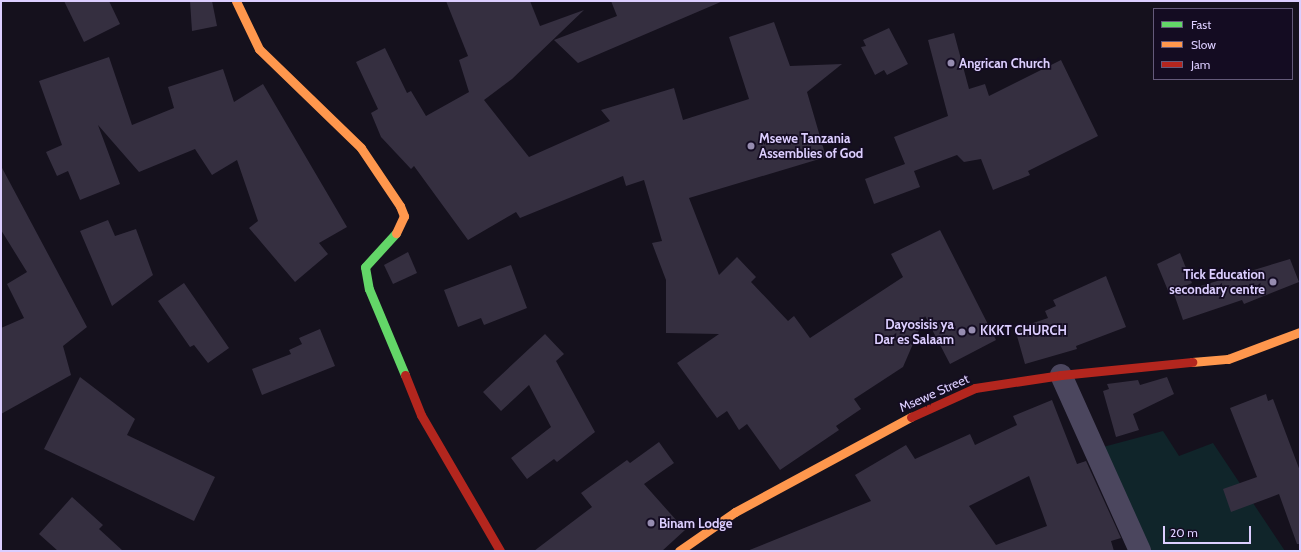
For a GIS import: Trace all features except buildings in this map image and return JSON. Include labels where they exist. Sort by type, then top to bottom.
[{"type":"street","points":[[236,1],[245,26],[260,49],[361,148],[400,206],[404,216],[402,227],[365,267],[369,289],[421,415],[500,551]]},
{"type":"street","name":"Msewe Street","points":[[679,551],[734,512],[880,431],[975,388],[1061,374],[1228,359],[1300,332]]},
{"type":"street","points":[[1061,374],[1140,551]]},
{"type":"green space","points":[[1163,431],[1179,456],[1213,443],[1285,551],[1150,551],[1103,447]]},
{"type":"traffic: fast","points":[[396,233],[365,267],[369,289],[405,375]]},
{"type":"traffic: slow","points":[[236,1],[259,49],[361,148],[400,206],[404,216],[396,233]]},
{"type":"traffic: slow","points":[[1192,362],[1228,359],[1300,332]]},
{"type":"traffic: slow","points":[[679,551],[735,512],[911,417]]},
{"type":"traffic: jam","points":[[911,417],[975,388],[1061,375],[1192,362]]},
{"type":"traffic: jam","points":[[405,375],[421,415],[500,551]]},
{"type":"place","name":"Angrican Church","points":[[951,63]]},
{"type":"place","name":"Msewe Tanzania Assemblies of God","points":[[751,146]]},
{"type":"place","name":"Tick Education secondary centre","points":[[1273,282]]},
{"type":"place","name":"KKKT CHURCH","points":[[972,330]]},
{"type":"place","name":"Dayosisis ya Dar es Salaam","points":[[962,332]]},
{"type":"place","name":"Binam Lodge","points":[[651,523]]}]
